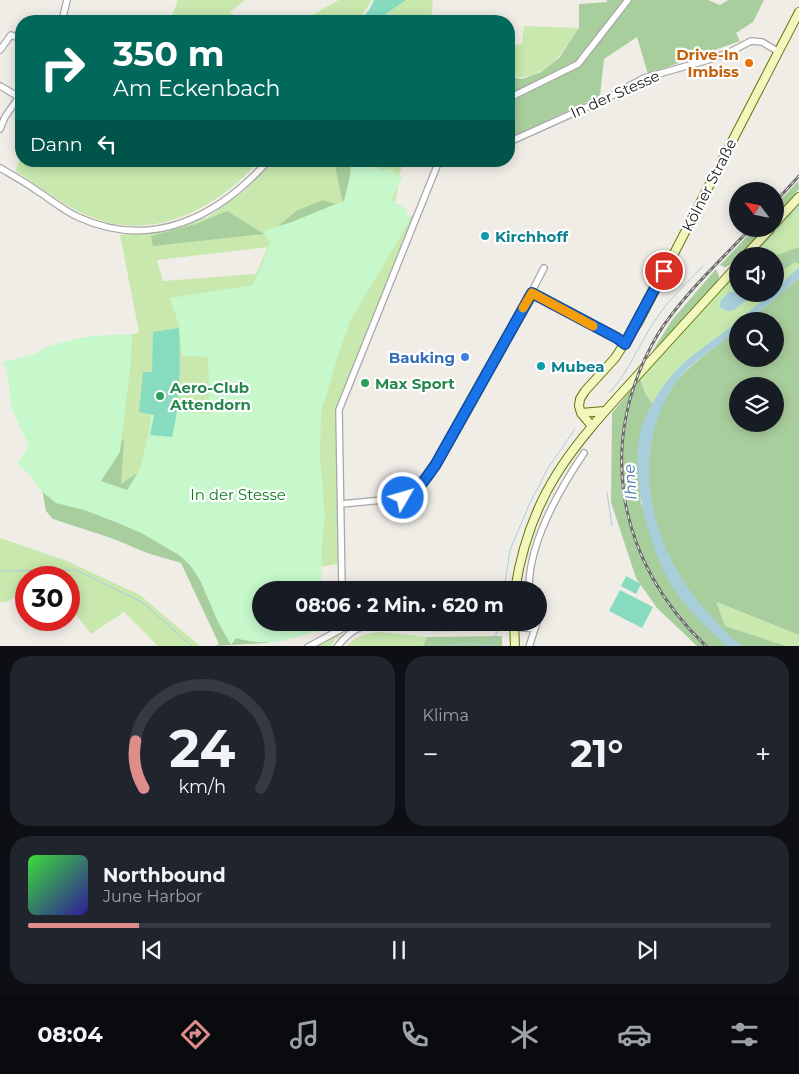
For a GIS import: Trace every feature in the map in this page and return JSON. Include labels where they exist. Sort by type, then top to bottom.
[{"type":"street","points":[[63,15],[67,0]]},
{"type":"street","points":[[515,95],[578,64],[628,0]]},
{"type":"street","name":"Kölner Straße","points":[[581,439],[582,413],[579,406],[582,395],[615,358],[639,321],[799,12]]},
{"type":"street","points":[[0,50],[11,35],[15,37]]},
{"type":"street","name":"In der Stesse","points":[[515,139],[609,97],[644,78],[708,60],[751,42],[762,42],[779,52]]},
{"type":"street","points":[[0,86],[15,94]]},
{"type":"street","points":[[0,129],[5,117],[15,103]]},
{"type":"street","points":[[0,168],[76,216],[108,228],[131,231],[150,230],[181,224],[208,212],[238,191],[262,167]]},
{"type":"street","points":[[342,581],[340,406],[437,167]]},
{"type":"street","points":[[784,213],[799,197]]},
{"type":"street","points":[[341,504],[403,498],[412,493],[421,484],[444,450],[532,293],[544,268]]},
{"type":"street","points":[[517,581],[524,544],[538,507],[557,472],[591,426],[729,275]]},
{"type":"street","points":[[532,293],[625,344]]},
{"type":"street","points":[[582,413],[604,412]]},
{"type":"street","points":[[582,413],[591,426]]},
{"type":"street","points":[[529,581],[534,554],[542,531],[566,481],[584,453]]},
{"type":"street","points":[[308,646],[334,631]]},
{"type":"street","points":[[337,646],[352,631]]},
{"type":"street","points":[[514,631],[515,646]]},
{"type":"street","points":[[529,646],[534,631]]},
{"type":"green space","points":[[178,0],[245,0],[230,12],[234,15],[172,15]]},
{"type":"green space","points":[[339,0],[372,0],[362,15],[312,15]]},
{"type":"green space","points":[[374,0],[406,0],[385,15],[365,15]]},
{"type":"green space","points":[[406,0],[433,0],[432,15],[385,15]]},
{"type":"green space","points":[[607,0],[708,0],[720,5],[728,0],[764,0],[753,22],[736,33],[740,41],[648,74],[637,37],[604,59],[600,96],[515,135],[515,78],[522,79],[541,72],[559,58],[579,28],[579,4],[607,2]]},
{"type":"green space","points":[[524,26],[579,28],[566,48],[551,64],[533,75],[515,77],[515,45],[522,44]]},
{"type":"green space","points":[[17,167],[253,167],[223,194],[202,207],[158,224],[134,226],[110,223],[86,215],[67,205],[15,171]]},
{"type":"green space","name":"In der Stesse","points":[[268,167],[335,167],[344,209],[352,210],[352,167],[402,167],[399,174],[396,198],[389,217],[400,225],[417,211],[337,410],[338,564],[301,570],[121,484],[116,445],[113,341],[139,332],[120,235],[153,232],[181,226],[208,217],[243,192]],"holes":[[[268,247],[256,274],[163,281],[157,260]]]},
{"type":"green space","points":[[335,167],[355,167],[363,185],[344,209]]},
{"type":"green space","name":"In der Stesse","points":[[351,167],[379,167],[381,171],[388,169],[402,177],[391,200],[406,209],[409,222],[351,319],[321,412],[320,455],[325,518],[321,581],[252,581],[252,631],[315,631],[287,640],[267,642],[247,641],[236,638],[231,645],[218,622],[200,580],[190,565],[179,555],[143,534],[118,523],[84,510],[56,503],[40,490],[32,477],[17,464],[29,446],[12,410],[7,371],[3,362],[34,354],[49,346],[76,339],[91,336],[132,334],[131,361],[120,452],[101,481],[127,490],[140,469],[148,437],[152,409],[210,414],[208,357],[182,356],[179,325],[170,298],[253,285],[268,250],[270,241],[264,234],[266,230],[292,222],[344,201]]},
{"type":"green space","points":[[798,181],[799,189],[784,206],[784,196]]},
{"type":"green space","points":[[323,200],[336,204],[275,229],[296,211]]},
{"type":"green space","points":[[799,201],[799,267],[784,281],[784,247],[758,247],[766,238],[784,238],[784,218]]},
{"type":"green space","points":[[227,211],[264,234],[153,246],[151,236],[196,224]]},
{"type":"green space","points":[[746,238],[756,238],[748,247],[737,247]]},
{"type":"green space","points":[[799,247],[799,264],[795,262],[784,269],[784,253]]},
{"type":"green space","points":[[729,255],[729,266],[725,267],[720,265]]},
{"type":"green space","points":[[716,269],[719,276],[718,282],[652,352],[672,320]]},
{"type":"green space","points":[[799,278],[799,635],[716,602],[725,626],[786,646],[697,646],[657,608],[636,578],[611,502],[612,413],[640,379],[646,395],[653,404],[642,428],[638,455],[641,504],[654,516],[649,480],[649,462],[655,425],[669,391],[680,377],[700,358],[729,336],[729,367],[784,367],[784,312],[759,312],[771,302],[784,302],[784,291]]},
{"type":"green space","points":[[729,279],[729,302],[761,302],[750,312],[729,312],[729,329],[672,375],[653,404],[646,395],[640,379]]},
{"type":"green space","name":"Aero-Club Attendorn","points":[[179,328],[180,369],[172,437],[150,435],[154,415],[139,412],[143,372],[152,372],[153,332]]},
{"type":"green space","points":[[124,439],[121,484],[143,469],[252,581],[252,631],[316,631],[299,633],[266,643],[216,646],[219,644],[181,563],[147,553],[114,539],[53,519],[46,511],[41,482],[116,445]]},
{"type":"green space","points":[[0,538],[78,566],[15,566],[15,597],[6,602],[0,602]]},
{"type":"green space","points":[[80,567],[140,595],[200,646],[158,646],[124,612],[91,634],[80,619]]},
{"type":"green space","points":[[626,576],[641,584],[636,594],[621,586]]},
{"type":"green space","points":[[620,590],[653,607],[642,628],[609,611]]},
{"type":"green space","points":[[715,602],[799,635],[799,646],[786,646],[725,626]]},
{"type":"green space","points":[[382,632],[427,637],[423,646],[347,646],[362,635]]},
{"type":"green space","points":[[338,633],[340,637],[335,639],[331,646],[315,646]]},
{"type":"green space","points":[[502,636],[502,646],[423,646],[427,637]]},
{"type":"water","points":[[799,267],[799,278],[784,291],[784,281]]},
{"type":"water","points":[[728,293],[729,302],[744,302],[734,310],[727,311],[720,307],[721,300]]},
{"type":"water","points":[[761,302],[771,302],[759,312],[749,312]]},
{"type":"water","points":[[729,328],[729,336],[694,363],[678,379],[658,416],[651,445],[649,475],[652,505],[660,534],[672,562],[688,588],[728,635],[743,646],[727,646],[701,622],[678,595],[659,560],[645,520],[638,477],[641,430],[656,396],[672,375],[687,360]]},
{"type":"waterway","points":[[788,218],[799,206]]},
{"type":"waterway","points":[[761,247],[769,238]]},
{"type":"waterway","points":[[784,264],[799,258]]},
{"type":"waterway","points":[[610,392],[623,376],[659,314],[703,266]]},
{"type":"waterway","points":[[505,581],[510,550],[529,505],[548,468],[575,429]]},
{"type":"waterway","points":[[607,492],[612,526]]},
{"type":"waterway","points":[[0,571],[76,570],[142,602],[192,646]]},
{"type":"waterway","points":[[492,646],[497,631]]},
{"type":"waterway","points":[[446,646],[464,643],[492,646]]},
{"type":"railway","points":[[784,192],[799,176]]},
{"type":"railway","points":[[706,646],[676,614],[652,577],[635,539],[625,499],[622,458],[626,417],[638,375],[658,334],[689,293],[741,238]]},
{"type":"slow traffic","points":[[523,308],[532,293],[593,326]]},
{"type":"place","name":"Drive-In Imbiss","points":[[749,63]]},
{"type":"place","name":"Kirchhoff","points":[[485,236]]},
{"type":"place","name":"Bauking","points":[[465,357]]},
{"type":"place","name":"Mubea","points":[[541,366]]},
{"type":"place","name":"Max Sport","points":[[365,383]]},
{"type":"place","name":"Aero-Club Attendorn","points":[[160,396]]},
{"type":"route","points":[[403,498],[412,493],[421,484],[436,464],[532,293],[625,344],[639,321],[664,271]]},
{"type":"water label","name":"Ihne","points":[[630,482]]}]
